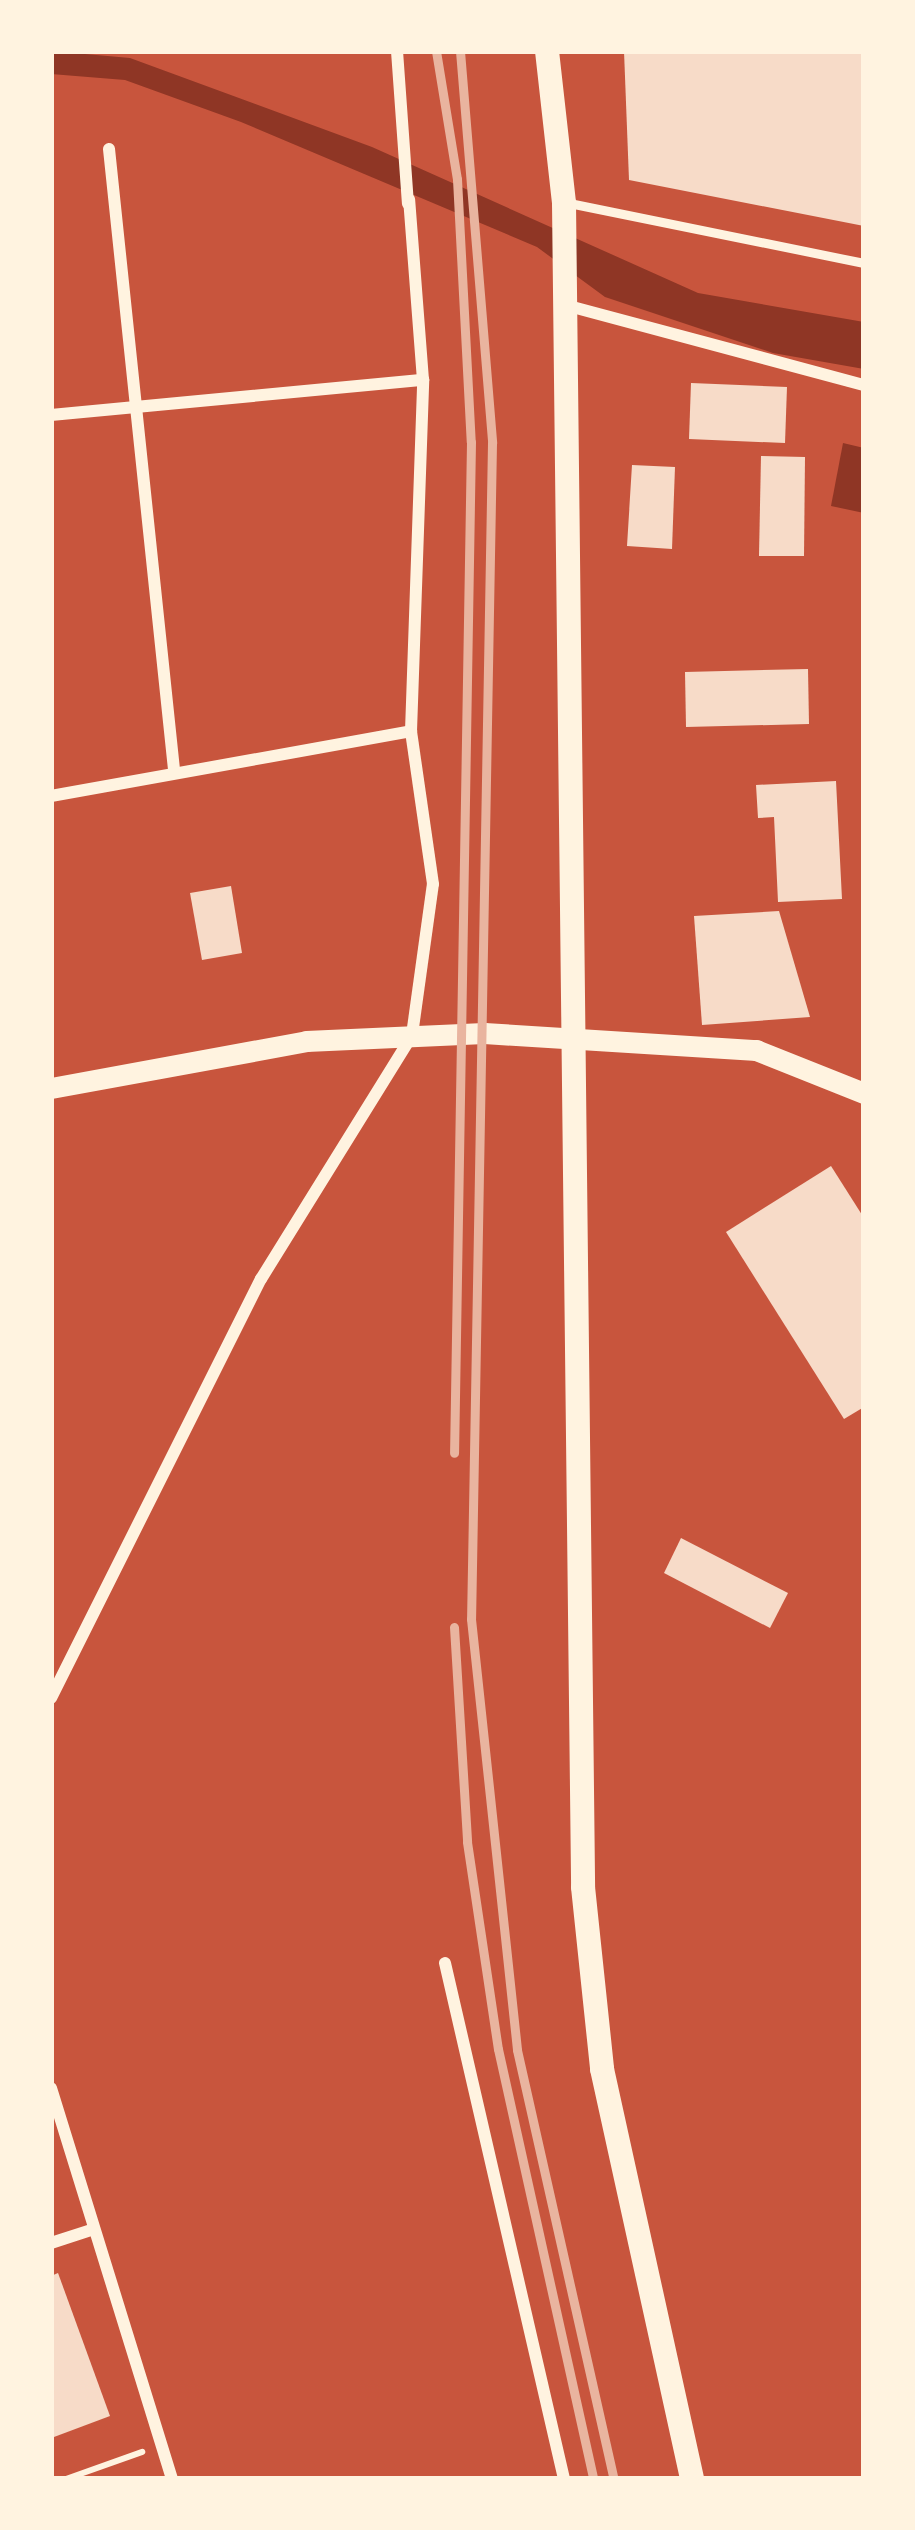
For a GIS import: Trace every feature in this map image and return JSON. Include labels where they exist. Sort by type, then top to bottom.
[{"type":"main road","points":[[547,51],[564,203],[583,1887],[606,2092],[692,2479]]},
{"type":"street","points":[[51,1698],[261,1280],[412,1035],[433,884],[411,731],[423,380],[408,202],[412,164],[397,51]]},
{"type":"street","points":[[109,149],[174,769]]},
{"type":"street","points":[[565,293],[864,386]]},
{"type":"street","points":[[51,415],[423,380]]},
{"type":"street","points":[[51,796],[174,769],[411,731]]},
{"type":"street","points":[[51,1088],[306,1041],[412,1035],[572,1035],[756,1051],[864,1094]]},
{"type":"street","points":[[445,1963],[564,2479]]},
{"type":"street","points":[[51,2088],[172,2479]]},
{"type":"street","points":[[51,2243],[94,2229]]},
{"type":"lane","points":[[564,203],[864,262]]},
{"type":"path","points":[[66,2479],[163,2444]]},
{"type":"shaded area","points":[[51,51],[130,58],[372,147],[698,293],[864,322],[864,369],[773,353],[605,297],[537,247],[241,122],[125,80],[51,74]]},
{"type":"shaded area","points":[[843,443],[864,448],[864,513],[831,506]]},
{"type":"building","points":[[624,51],[864,51],[864,226],[629,180]]},
{"type":"building","points":[[691,383],[787,387],[785,443],[689,439]]},
{"type":"building","points":[[761,456],[805,457],[804,556],[759,556]]},
{"type":"building","points":[[632,465],[675,467],[672,549],[627,546]]},
{"type":"building","points":[[808,669],[809,724],[686,727],[685,672]]},
{"type":"building","points":[[836,781],[842,899],[778,902],[774,817],[758,818],[756,785]]},
{"type":"building","points":[[231,886],[242,953],[202,960],[190,893]]},
{"type":"building","points":[[779,911],[810,1017],[702,1025],[694,916]]},
{"type":"building","points":[[831,1166],[864,1218],[864,1407],[844,1419],[726,1232]]},
{"type":"building","points":[[681,1538],[788,1593],[770,1628],[664,1573]]},
{"type":"building","points":[[58,2273],[110,2416],[54,2437],[51,2276]]},
{"type":"railway","points":[[436,51],[457,179],[471,442],[454,1453]]},
{"type":"railway","points":[[460,51],[492,443],[471,1619],[517,2050],[614,2479]]},
{"type":"railway","points":[[454,1627],[467,1842],[498,2049],[593,2479]]}]
